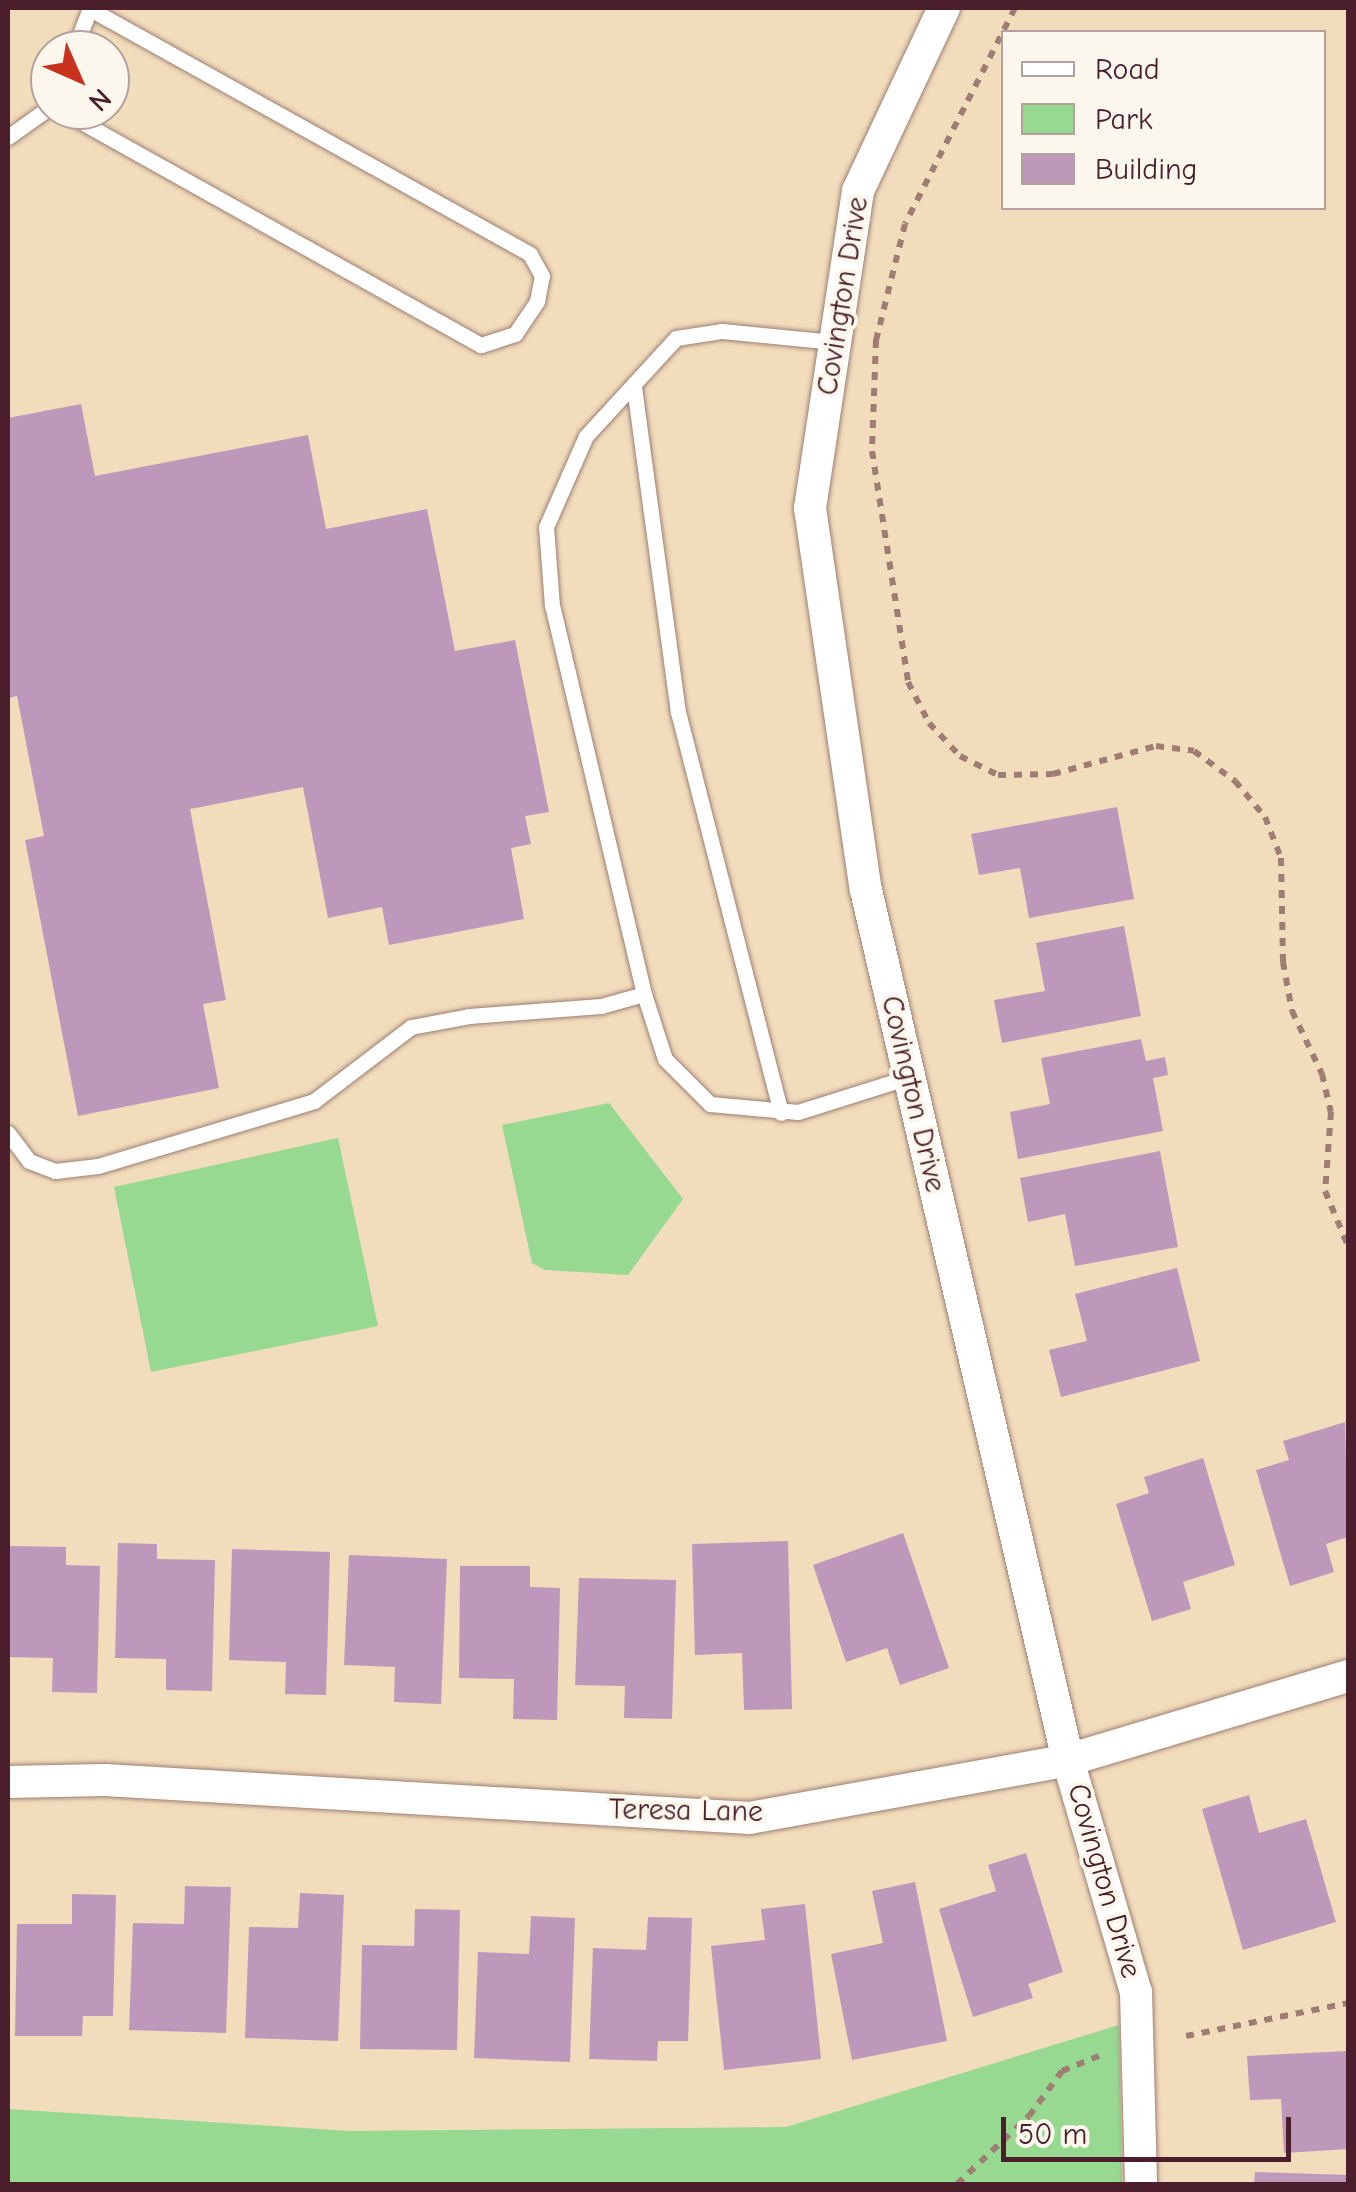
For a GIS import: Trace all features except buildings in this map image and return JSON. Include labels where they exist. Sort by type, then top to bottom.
[{"type":"street","name":"Covington Drive","points":[[944,8],[858,191],[810,508],[866,890],[1068,1760],[1136,1992],[1141,2184]]},
{"type":"street","name":"Teresa Lane","points":[[8,1782],[105,1780],[750,1818],[1068,1760],[1348,1676]]},
{"type":"lane","points":[[90,8],[129,30]]},
{"type":"lane","points":[[96,130],[481,345],[515,334],[537,301],[542,276],[530,254],[130,30]]},
{"type":"lane","points":[[8,137],[30,121]]},
{"type":"lane","points":[[835,342],[722,332],[676,338],[586,436],[546,527],[552,606],[644,994],[665,1059],[710,1104],[781,1112],[909,1077]]},
{"type":"lane","points":[[634,386],[678,712],[781,1112]]},
{"type":"lane","points":[[8,1133],[29,1160],[55,1171],[98,1166],[314,1101],[410,1027],[469,1016],[601,1006],[644,994]]},
{"type":"path","points":[[1001,35],[905,224],[876,340],[872,452],[908,682],[929,723],[960,756],[998,775],[1053,774],[1156,746],[1194,751],[1236,781],[1265,816],[1281,858],[1282,962],[1292,1011],[1322,1074],[1331,1112],[1325,1192],[1348,1246]]},
{"type":"path","points":[[1186,2036],[1348,2003]]},
{"type":"path","points":[[957,2184],[991,2157],[1062,2071],[1103,2054]]},
{"type":"green space","points":[[609,1103],[683,1199],[628,1275],[545,1270],[532,1263],[502,1125]]},
{"type":"green space","points":[[338,1138],[378,1326],[151,1372],[114,1187]]},
{"type":"green space","points":[[1119,2025],[1122,2184],[8,2184],[8,2109],[349,2131],[786,2127]]}]
